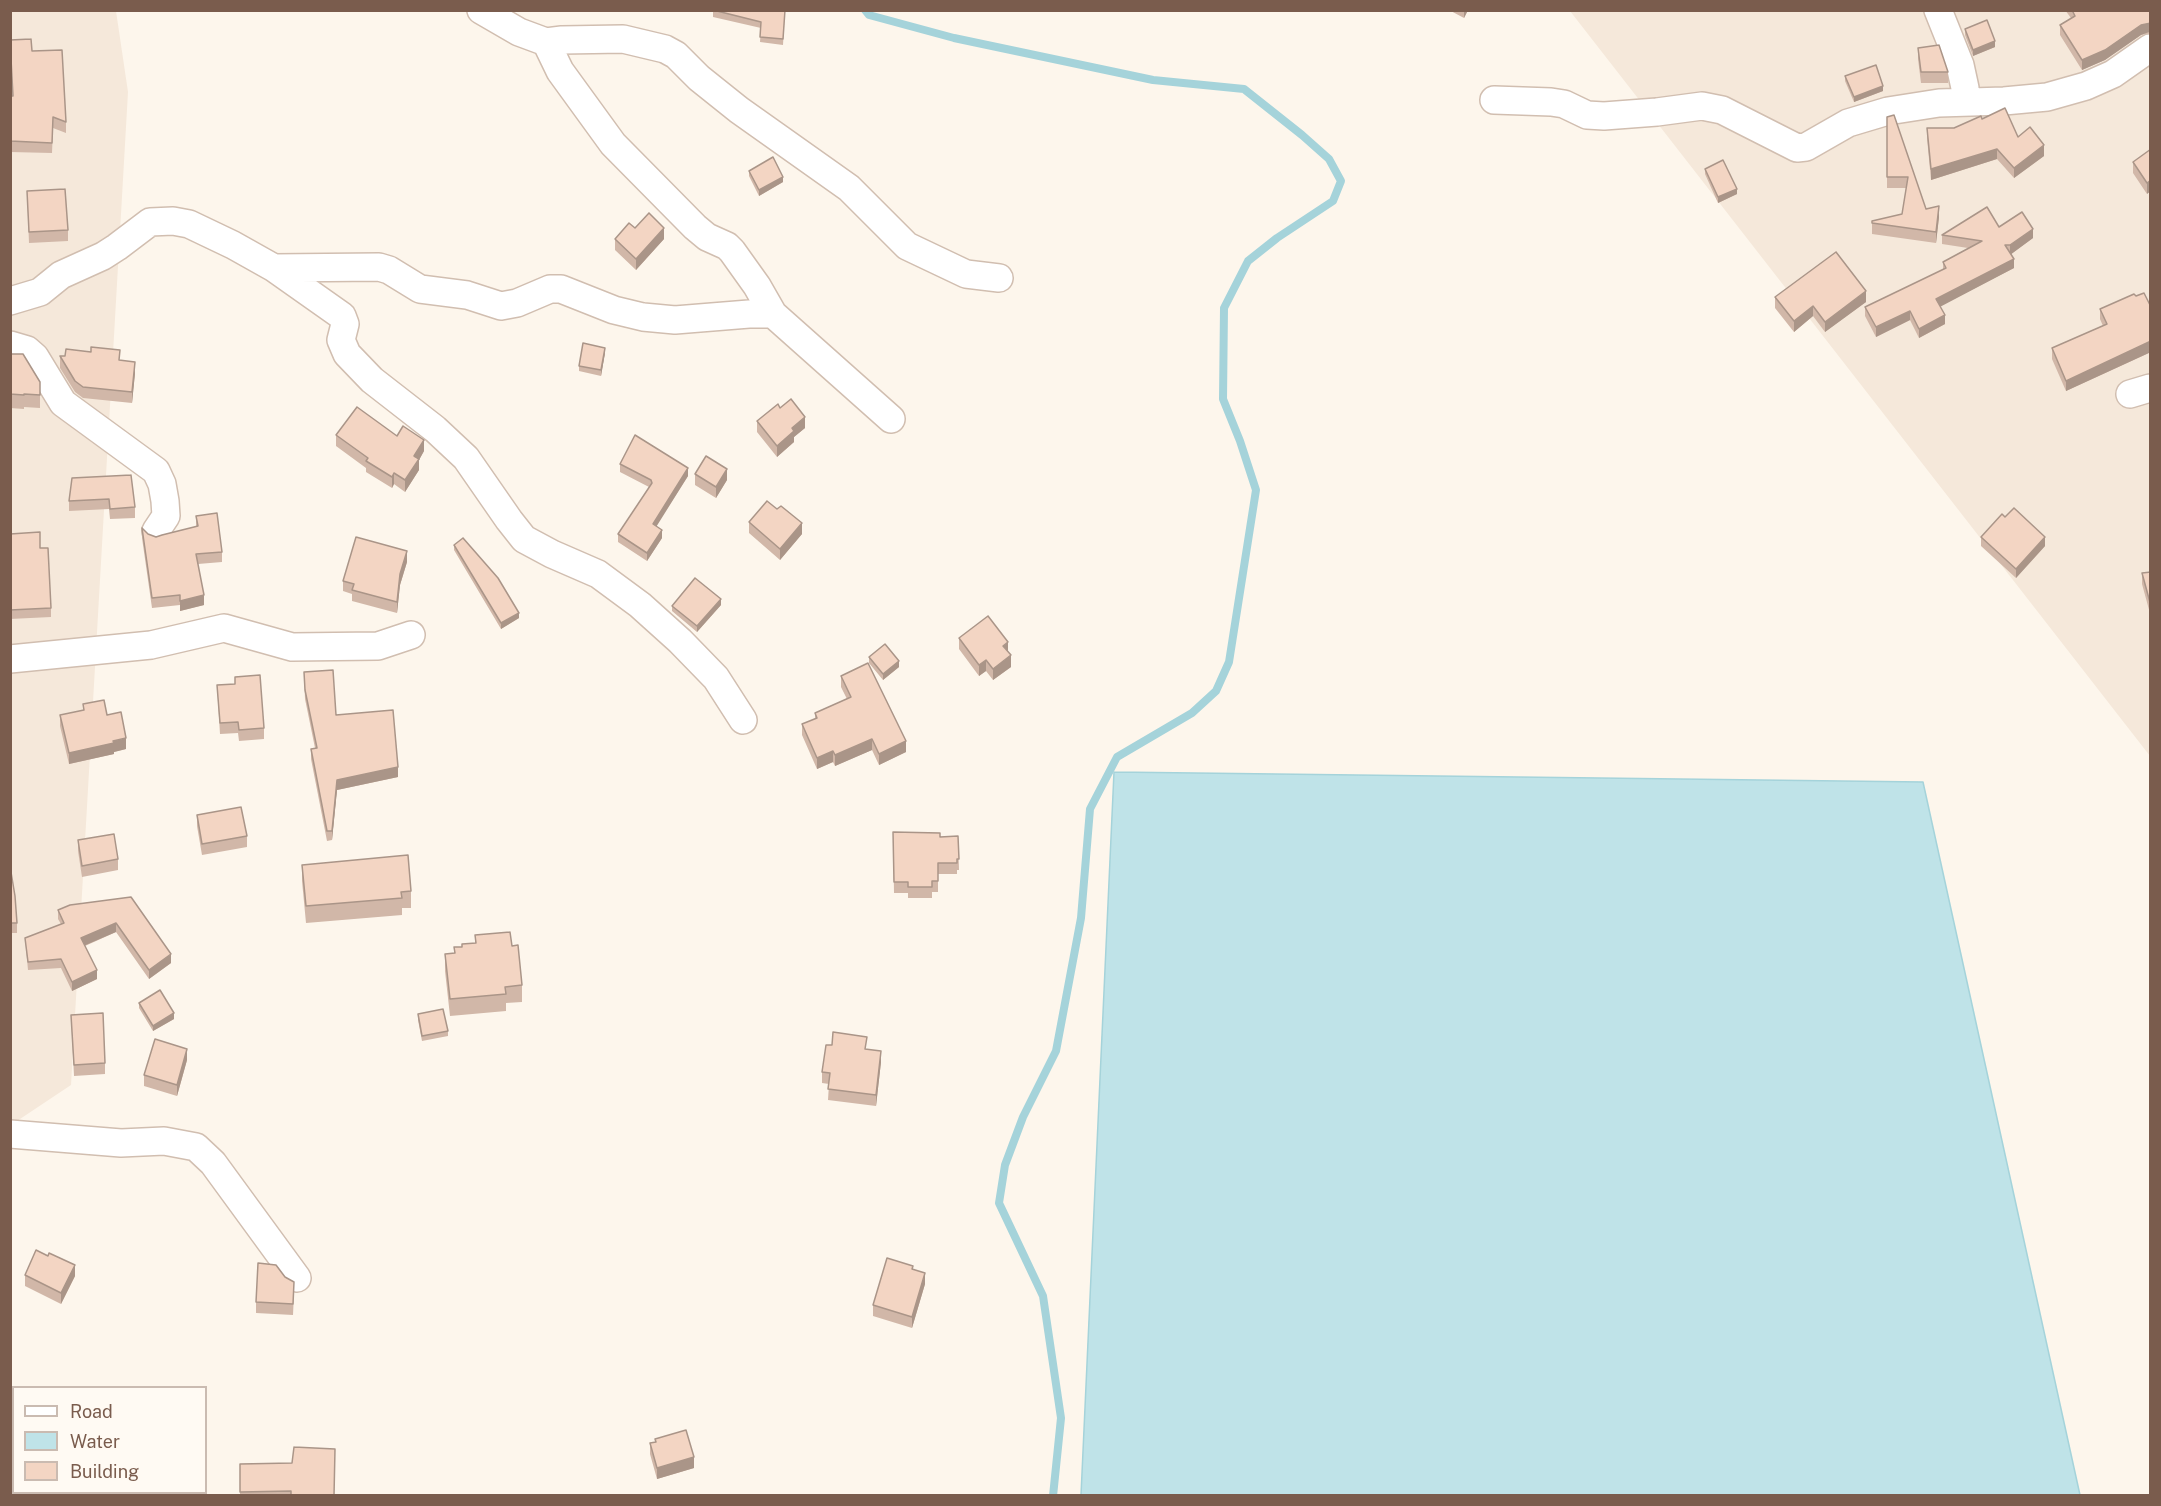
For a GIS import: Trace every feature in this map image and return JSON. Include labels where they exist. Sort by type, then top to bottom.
[{"type":"street","points":[[481,10],[519,32],[546,42],[623,39],[665,49],[676,55],[699,78],[739,110],[849,188],[907,246],[966,274],[999,278]]},
{"type":"street","points":[[1938,10],[1960,66],[1965,88],[1965,102]]},
{"type":"street","points":[[546,42],[560,71],[613,144],[695,227],[707,237],[727,246],[732,251],[757,286],[773,314],[891,419]]},
{"type":"street","points":[[1494,100],[1551,102],[1564,104],[1587,115],[1604,116],[1702,106],[1722,110],[1797,148],[1806,147],[1848,123],[1888,111],[1939,103],[2046,97],[2086,86],[2113,74],[2151,48]]},
{"type":"street","points":[[10,301],[40,292],[61,275],[117,248],[150,222],[189,224],[274,268],[342,316],[345,324],[341,340],[346,354],[372,380],[435,429],[466,458],[524,539],[598,574],[640,605],[716,678],[743,720]]},
{"type":"street","points":[[274,268],[379,267],[389,270],[420,289],[467,295],[501,306],[517,303],[550,289],[561,289],[614,310],[643,317],[675,320],[773,314]]},
{"type":"street","points":[[10,345],[27,350],[35,357],[63,404],[156,471],[164,492],[166,516],[156,531]]},
{"type":"street","points":[[10,659],[151,645],[224,628],[292,647],[378,646],[411,635]]},
{"type":"street","points":[[10,1134],[121,1143],[164,1141],[196,1147],[213,1162],[297,1278]]},
{"type":"shaded area","points":[[11,11],[116,11],[128,92],[71,1085],[11,1125]]},
{"type":"shaded area","points":[[1570,11],[2150,11],[2150,756]]},
{"type":"water","points":[[1114,772],[1923,782],[2080,1495],[1081,1495]]},
{"type":"building","points":[[713,10],[785,10],[783,39],[760,37],[761,22]]},
{"type":"building","points":[[2072,10],[2151,10],[2151,23],[2141,25],[2105,50],[2082,60],[2060,25],[2075,16]]},
{"type":"building","points":[[1987,20],[1995,41],[1973,50],[1965,29]]},
{"type":"building","points":[[31,39],[32,51],[62,50],[66,122],[53,117],[52,143],[10,141],[10,96],[13,96],[10,40]]},
{"type":"building","points":[[1939,45],[1948,72],[1921,72],[1918,48]]},
{"type":"building","points":[[1876,65],[1883,86],[1854,97],[1845,76]]},
{"type":"building","points":[[2005,108],[2018,137],[2030,127],[2044,145],[2014,168],[1997,149],[1931,169],[1927,128],[1954,128],[1981,116],[1982,119]]},
{"type":"building","points":[[1894,115],[1926,209],[1939,206],[1936,232],[1872,223],[1872,221],[1902,214],[1908,177],[1887,177],[1887,117]]},
{"type":"building","points":[[2151,149],[2151,180],[2147,183],[2133,162]]},
{"type":"building","points":[[773,157],[783,177],[759,190],[749,171]]},
{"type":"building","points":[[1723,160],[1737,189],[1718,197],[1705,169]]},
{"type":"building","points":[[65,189],[68,230],[29,232],[27,191]]},
{"type":"building","points":[[1987,207],[1999,227],[2022,212],[2033,229],[2010,245],[2005,245],[2014,259],[1936,299],[1945,315],[1919,329],[1910,311],[1876,327],[1865,307],[1946,268],[1943,262],[1982,241],[1942,235]]},
{"type":"building","points":[[649,213],[664,228],[636,259],[615,239],[629,223],[635,228]]},
{"type":"building","points":[[1836,252],[1866,291],[1825,322],[1813,306],[1794,321],[1775,297]]},
{"type":"building","points":[[2144,293],[2151,307],[2151,341],[2066,381],[2052,348],[2107,324],[2100,309],[2134,294],[2136,296]]},
{"type":"building","points":[[583,343],[605,348],[601,370],[579,366]]},
{"type":"building","points":[[91,347],[120,350],[119,360],[135,362],[132,392],[83,387],[75,381],[60,356],[65,356],[66,349],[91,352]]},
{"type":"building","points":[[10,350],[11,354],[23,354],[40,382],[40,395],[10,394]]},
{"type":"building","points":[[791,399],[805,417],[792,428],[794,431],[777,446],[757,421],[778,404],[780,408]]},
{"type":"building","points":[[357,407],[397,436],[403,426],[424,440],[414,456],[419,459],[405,480],[394,473],[392,477],[366,461],[368,458],[336,435]]},
{"type":"building","points":[[635,435],[688,468],[653,524],[662,530],[647,553],[618,534],[652,483],[651,480],[620,464]]},
{"type":"building","points":[[706,456],[727,469],[716,487],[695,474]]},
{"type":"building","points":[[131,475],[135,507],[110,509],[109,499],[69,501],[72,478]]},
{"type":"building","points":[[767,501],[777,509],[781,506],[802,523],[780,549],[749,522]]},
{"type":"building","points":[[2014,508],[2045,537],[2016,569],[1981,537],[2002,514],[2005,517]]},
{"type":"building","points":[[217,513],[222,552],[196,554],[204,595],[180,601],[180,595],[152,598],[142,528],[148,534],[156,537],[198,526],[196,516]]},
{"type":"building","points":[[40,532],[40,548],[48,548],[51,608],[10,610],[10,534]]},
{"type":"building","points":[[356,537],[407,551],[400,574],[397,602],[352,590],[354,584],[343,581]]},
{"type":"building","points":[[463,538],[498,578],[519,613],[501,623],[454,545]]},
{"type":"building","points":[[2151,572],[2151,606],[2142,573]]},
{"type":"building","points":[[695,578],[721,599],[697,626],[672,606]]},
{"type":"building","points":[[988,616],[1008,642],[1003,646],[1011,655],[993,669],[986,660],[979,665],[959,638]]},
{"type":"building","points":[[885,644],[899,661],[883,674],[869,657]]},
{"type":"building","points":[[868,663],[906,741],[879,754],[872,739],[835,755],[833,751],[817,758],[802,724],[817,718],[815,713],[851,697],[841,676]]},
{"type":"building","points":[[333,670],[336,715],[393,710],[398,767],[337,780],[332,831],[327,831],[311,749],[317,748],[305,690],[304,672]]},
{"type":"building","points":[[260,675],[264,728],[239,730],[238,722],[220,723],[217,685],[235,684],[235,677]]},
{"type":"building","points":[[104,700],[107,715],[121,712],[126,738],[69,753],[60,715],[84,710],[83,704]]},
{"type":"building","points":[[241,807],[247,836],[202,844],[197,815]]},
{"type":"building","points":[[893,832],[940,833],[940,837],[958,836],[959,859],[957,863],[938,863],[938,881],[932,881],[932,887],[908,887],[908,882],[894,882]]},
{"type":"building","points":[[114,834],[118,859],[82,866],[78,840]]},
{"type":"building","points":[[408,855],[411,891],[401,892],[402,898],[306,906],[302,865]]},
{"type":"building","points":[[10,866],[15,896],[17,923],[10,923]]},
{"type":"building","points":[[131,897],[171,954],[149,970],[116,923],[81,938],[97,970],[72,982],[61,959],[28,962],[25,938],[64,923],[58,910],[70,905]]},
{"type":"building","points":[[510,932],[512,946],[518,945],[522,985],[505,987],[506,994],[450,999],[445,954],[455,953],[454,947],[462,947],[462,944],[476,943],[475,935]]},
{"type":"building","points":[[160,990],[174,1013],[153,1026],[139,1003]]},
{"type":"building","points":[[443,1009],[448,1031],[422,1036],[418,1014]]},
{"type":"building","points":[[103,1013],[105,1063],[74,1065],[71,1015]]},
{"type":"building","points":[[833,1032],[867,1037],[865,1049],[881,1051],[876,1095],[828,1089],[830,1073],[822,1072],[826,1045],[832,1045]]},
{"type":"building","points":[[155,1039],[187,1049],[177,1085],[144,1075]]},
{"type":"building","points":[[36,1250],[48,1256],[49,1253],[75,1265],[61,1293],[25,1275]]},
{"type":"building","points":[[887,1258],[913,1266],[912,1269],[925,1273],[912,1317],[873,1305]]},
{"type":"building","points":[[258,1263],[276,1265],[285,1277],[294,1282],[293,1304],[256,1302]]},
{"type":"building","points":[[686,1430],[694,1457],[657,1468],[650,1443],[656,1442],[655,1439]]},
{"type":"building","points":[[294,1447],[335,1449],[334,1496],[291,1496],[291,1491],[240,1492],[240,1464],[292,1463]]},
{"type":"waterway","points":[[865,10],[869,15],[954,38],[1153,80],[1244,89],[1329,159],[1341,181],[1333,201],[1277,238],[1248,261],[1224,308],[1223,399],[1256,490],[1229,662],[1216,691],[1192,713],[1117,757],[1090,809],[1081,918],[1056,1051],[1023,1117],[1005,1165],[999,1203],[1043,1296],[1061,1418],[1053,1496]]}]
